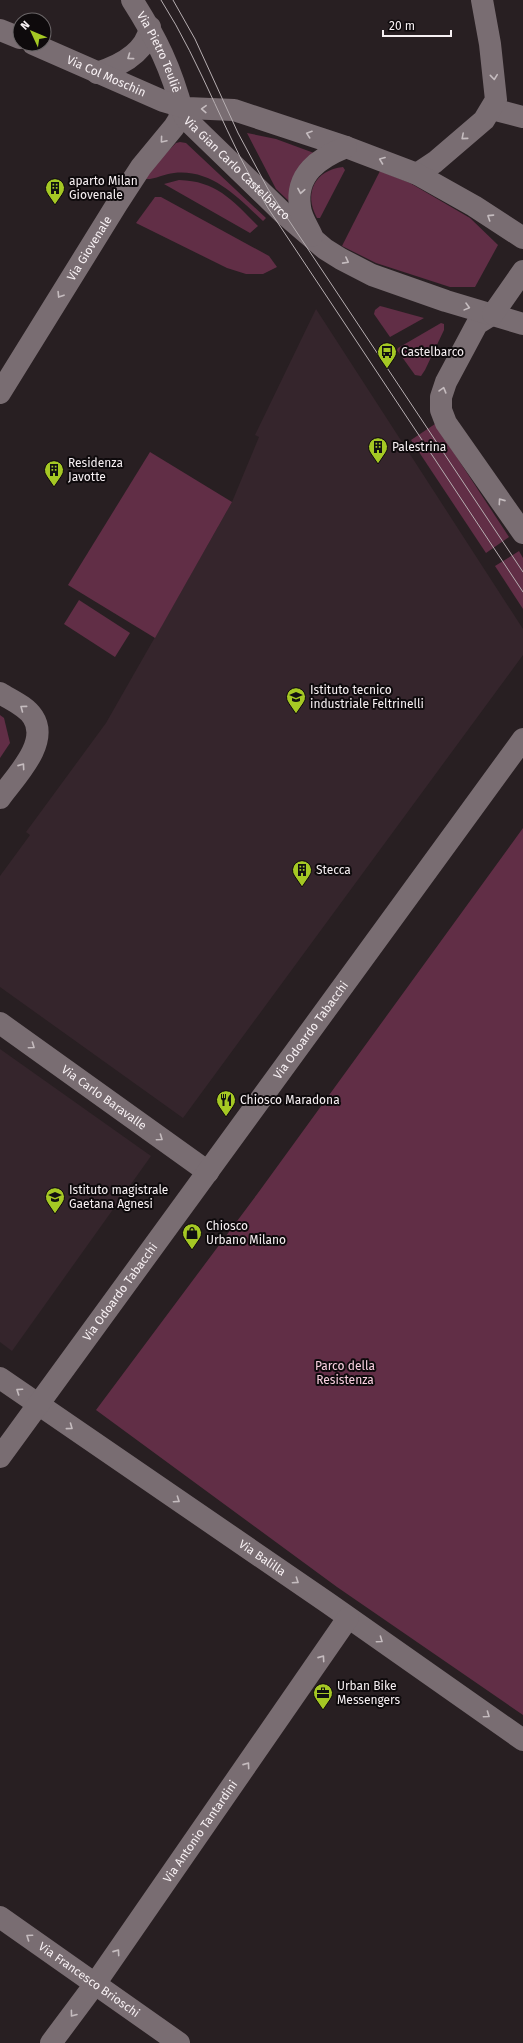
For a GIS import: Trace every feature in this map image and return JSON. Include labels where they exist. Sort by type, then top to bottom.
[{"type":"street","name":"Via Pietro Teuliè","points":[[132,0],[150,27],[166,59],[182,106]]},
{"type":"street","points":[[417,174],[435,162],[484,120],[492,109],[496,100],[490,44],[482,0]]},
{"type":"street","points":[[97,73],[114,67],[132,56],[145,42],[150,27]]},
{"type":"street","points":[[0,30],[12,35]]},
{"type":"street","name":"Via Col Moschin","points":[[50,52],[153,97],[182,106]]},
{"type":"street","name":"Via Gian Carlo Castelbarco","points":[[523,238],[474,206],[417,174],[346,147],[234,110],[182,106],[187,120],[208,142],[284,214],[341,259],[372,275],[446,301],[523,324]]},
{"type":"street","name":"Via Giovenale","points":[[0,393],[141,167],[174,127],[179,119],[182,106]]},
{"type":"street","points":[[492,109],[523,117]]},
{"type":"street","points":[[314,239],[300,209],[300,192],[304,178],[314,165],[327,155],[346,147]]},
{"type":"street","points":[[523,272],[493,314],[477,324],[446,382],[441,397],[441,410],[446,423],[523,533]]},
{"type":"street","points":[[0,693],[24,708],[33,716],[38,729],[38,742],[32,753],[0,798]]},
{"type":"street","name":"Via Odoardo Tabacchi","points":[[0,1457],[523,739]]},
{"type":"street","name":"Via Carlo Baravalle","points":[[0,1023],[208,1172]]},
{"type":"street","name":"Via Balilla","points":[[0,1378],[523,1740]]},
{"type":"street","name":"Via Antonio Tantardini","points":[[51,2043],[95,1984],[348,1618]]},
{"type":"street","name":"Via Francesco Brioschi","points":[[0,1917],[179,2043]]},
{"type":"shaded area","name":"Istituto tecnico industriale Feltrinelli","points":[[316,309],[523,629],[523,655],[183,1118],[0,987],[0,876],[30,835],[26,832],[106,723],[232,502],[259,437],[255,435]]},
{"type":"shaded area","name":"Istituto magistrale Gaetana Agnesi","points":[[0,1049],[151,1156],[12,1351],[0,1342]]},
{"type":"green space","points":[[247,133],[276,139],[314,153],[302,165],[295,175],[292,187],[292,204],[276,189]]},
{"type":"green space","points":[[176,143],[186,143],[266,218],[263,221],[223,186],[200,175],[174,173],[148,179],[141,178]]},
{"type":"green space","points":[[343,167],[345,170],[320,218],[317,218],[311,200],[314,184],[325,173],[333,169]]},
{"type":"green space","points":[[380,171],[410,183],[470,218],[498,245],[475,287],[450,287],[376,263],[342,246]]},
{"type":"green space","points":[[179,180],[192,181],[214,188],[232,201],[258,226],[250,233],[164,184]]},
{"type":"green space","points":[[155,197],[161,197],[269,256],[277,267],[263,274],[246,274],[227,268],[136,223]]},
{"type":"green space","points":[[380,306],[424,318],[390,337],[374,314],[375,310]]},
{"type":"green space","points":[[441,323],[444,324],[444,330],[425,370],[421,376],[415,375],[397,350],[398,348]]},
{"type":"green space","points":[[435,424],[509,537],[486,553],[411,440]]},
{"type":"green space","points":[[150,452],[232,502],[155,638],[68,585]]},
{"type":"green space","points":[[519,551],[523,558],[523,609],[495,566]]},
{"type":"green space","points":[[79,600],[130,633],[115,657],[64,624]]},
{"type":"green space","points":[[0,715],[4,718],[10,743],[0,758]]},
{"type":"green space","name":"Parco della Resistenza","points":[[523,828],[523,1715],[337,1587],[96,1410],[258,1193]]},
{"type":"tram line","points":[[161,0],[190,51],[240,157],[268,208],[523,592]]},
{"type":"tram line","points":[[173,0],[195,39],[238,133],[268,189],[523,572]]},
{"type":"place","name":"aparto Milan Giovenale","points":[[55,205]]},
{"type":"place","name":"Castelbarco","points":[[387,369]]},
{"type":"place","name":"Palestrina","points":[[378,464]]},
{"type":"place","name":"Residenza Javotte","points":[[54,487]]},
{"type":"place","name":"Istituto tecnico industriale Feltrinelli","points":[[296,714]]},
{"type":"place","name":"Stecca","points":[[302,887]]},
{"type":"place","name":"Chiosco Maradona","points":[[226,1117]]},
{"type":"place","name":"Istituto magistrale Gaetana Agnesi","points":[[55,1214]]},
{"type":"place","name":"Chiosco Urbano Milano","points":[[192,1250]]},
{"type":"place","name":"Urban Bike Messengers","points":[[323,1710]]}]
